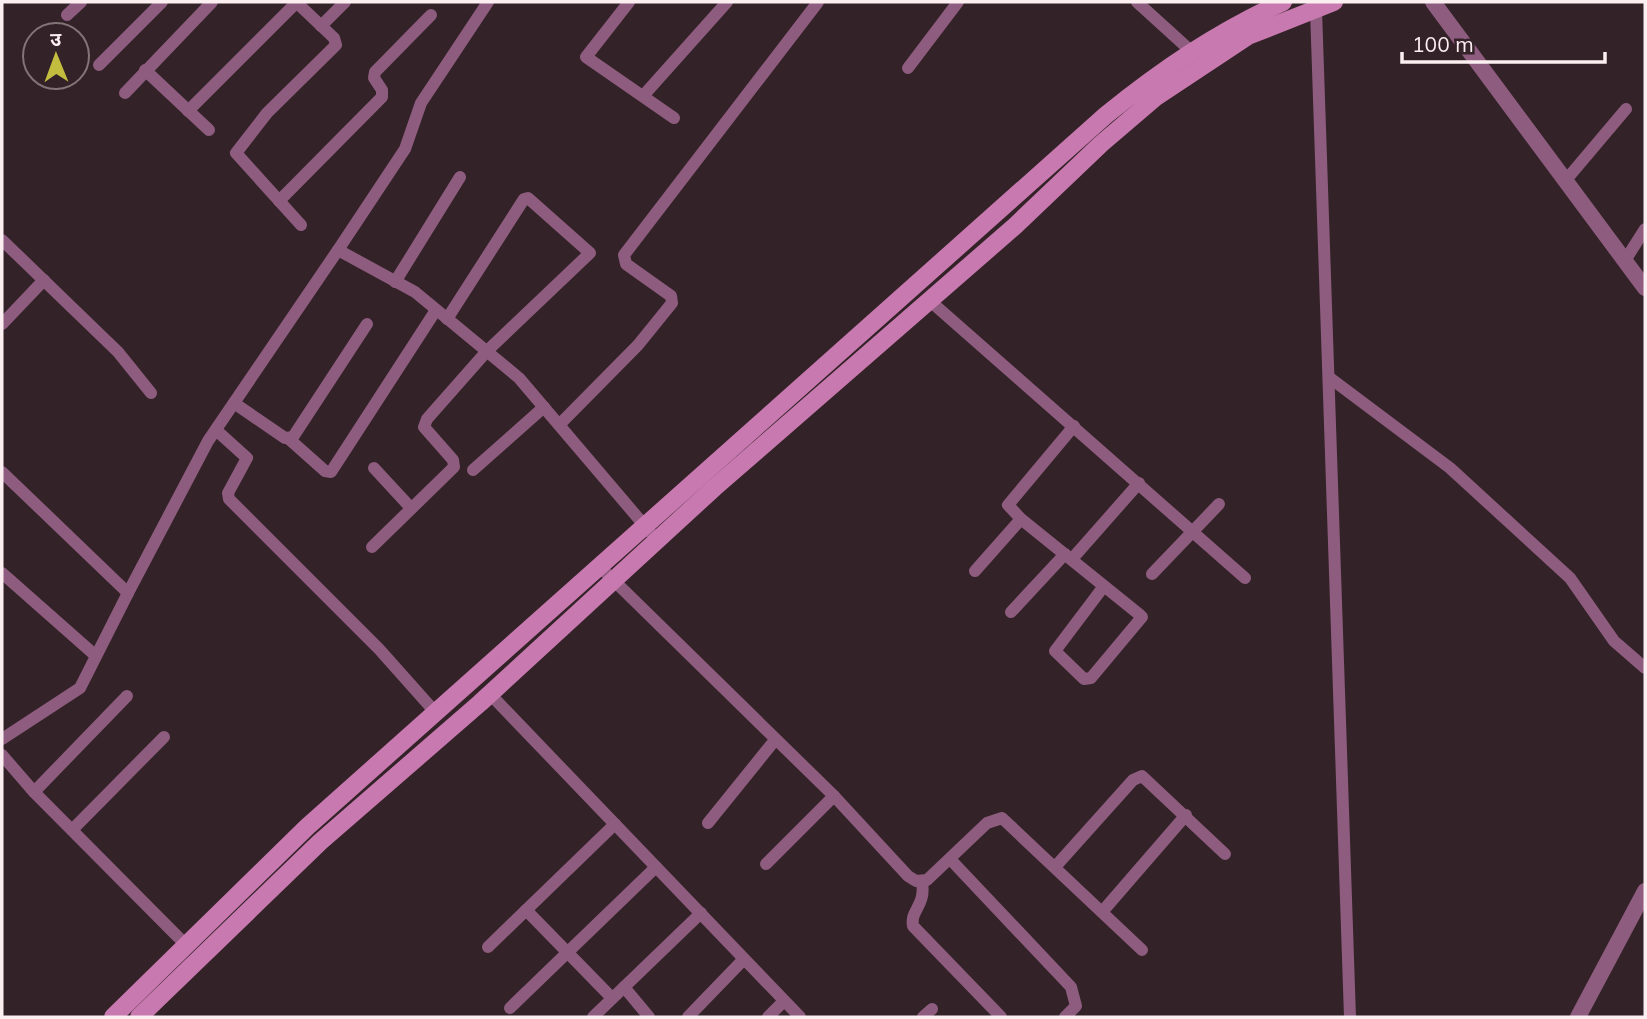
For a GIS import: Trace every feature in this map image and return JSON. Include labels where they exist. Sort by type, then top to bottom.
[{"type":"main road","points":[[113,1017],[307,827],[1106,115],[1229,27],[1283,2]]},
{"type":"main road","points":[[139,1017],[320,842],[490,694],[657,540],[1156,97],[1248,36],[1334,2]]},
{"type":"street","points":[[66,15],[80,2]]},
{"type":"street","points":[[99,65],[161,2]]},
{"type":"street","points":[[125,93],[212,2]]},
{"type":"street","points":[[188,111],[297,2],[334,38],[334,48],[267,113],[237,149],[238,158],[301,225]]},
{"type":"street","points":[[321,26],[345,2]]},
{"type":"street","points":[[2,739],[76,693],[216,430],[405,149],[421,103],[488,2]]},
{"type":"street","points":[[629,2],[586,55],[674,118]]},
{"type":"street","points":[[643,96],[727,2]]},
{"type":"street","points":[[559,425],[638,345],[673,303],[671,296],[626,264],[624,255],[818,2]]},
{"type":"street","points":[[908,68],[958,2]]},
{"type":"street","points":[[1137,2],[1192,52]]},
{"type":"street","points":[[1433,2],[1645,288]]},
{"type":"street","points":[[1316,10],[1350,1017]]},
{"type":"street","points":[[279,201],[382,97],[382,90],[374,78],[375,72],[431,15]]},
{"type":"street","points":[[145,70],[209,130]]},
{"type":"street","points":[[1566,180],[1626,109]]},
{"type":"street","points":[[395,282],[460,177]]},
{"type":"street","points":[[372,547],[454,467],[453,460],[424,424],[487,351],[590,255],[528,198],[523,200],[447,319]]},
{"type":"street","points":[[1626,260],[1645,229]]},
{"type":"street","points":[[3,243],[123,357],[151,393]]},
{"type":"street","points":[[960,244],[975,260]]},
{"type":"street","points":[[338,250],[395,282],[436,310],[519,378],[657,540]]},
{"type":"street","points":[[2,324],[44,280]]},
{"type":"street","points":[[929,300],[1245,578]]},
{"type":"street","points":[[234,403],[289,439],[325,471],[331,472],[436,310]]},
{"type":"street","points":[[289,439],[367,324]]},
{"type":"street","points":[[1330,378],[1460,477],[1570,578],[1614,641],[1645,668]]},
{"type":"street","points":[[473,470],[544,407]]},
{"type":"street","points":[[1074,426],[1009,502],[1009,508],[1140,615],[1142,621],[1091,678],[1084,679],[1055,651],[1104,586]]},
{"type":"street","points":[[216,430],[247,457],[228,494],[229,499],[370,640],[436,713]]},
{"type":"street","points":[[374,468],[411,508]]},
{"type":"street","points":[[2,472],[128,593]]},
{"type":"street","points":[[1011,612],[1139,483]]},
{"type":"street","points":[[1152,574],[1219,503]]},
{"type":"street","points":[[975,571],[1021,519]]},
{"type":"street","points":[[599,566],[670,639],[834,796],[908,876],[922,882]]},
{"type":"street","points":[[2,573],[96,656]]},
{"type":"street","points":[[490,694],[800,1017]]},
{"type":"street","points":[[34,792],[127,696]]},
{"type":"street","points":[[72,830],[164,737]]},
{"type":"street","points":[[708,823],[775,740]]},
{"type":"street","points":[[2,755],[34,792],[187,946]]},
{"type":"street","points":[[1055,867],[1139,776],[1147,779],[1226,854]]},
{"type":"street","points":[[766,864],[834,796]]},
{"type":"street","points":[[1101,912],[1186,815]]},
{"type":"street","points":[[922,882],[987,824],[1002,818],[1142,950]]},
{"type":"street","points":[[488,947],[615,824]]},
{"type":"street","points":[[307,827],[320,842]]},
{"type":"street","points":[[950,859],[1071,988],[1076,995],[1076,1006],[1065,1017]]},
{"type":"street","points":[[510,1008],[656,867]]},
{"type":"street","points":[[922,882],[924,897],[913,917],[913,926],[1001,1017]]},
{"type":"street","points":[[1578,1017],[1645,891]]},
{"type":"street","points":[[526,910],[612,998]]},
{"type":"street","points":[[593,1017],[701,913]]},
{"type":"street","points":[[688,1017],[744,959]]},
{"type":"street","points":[[624,987],[649,1017]]},
{"type":"street","points":[[768,1017],[784,1000]]}]
